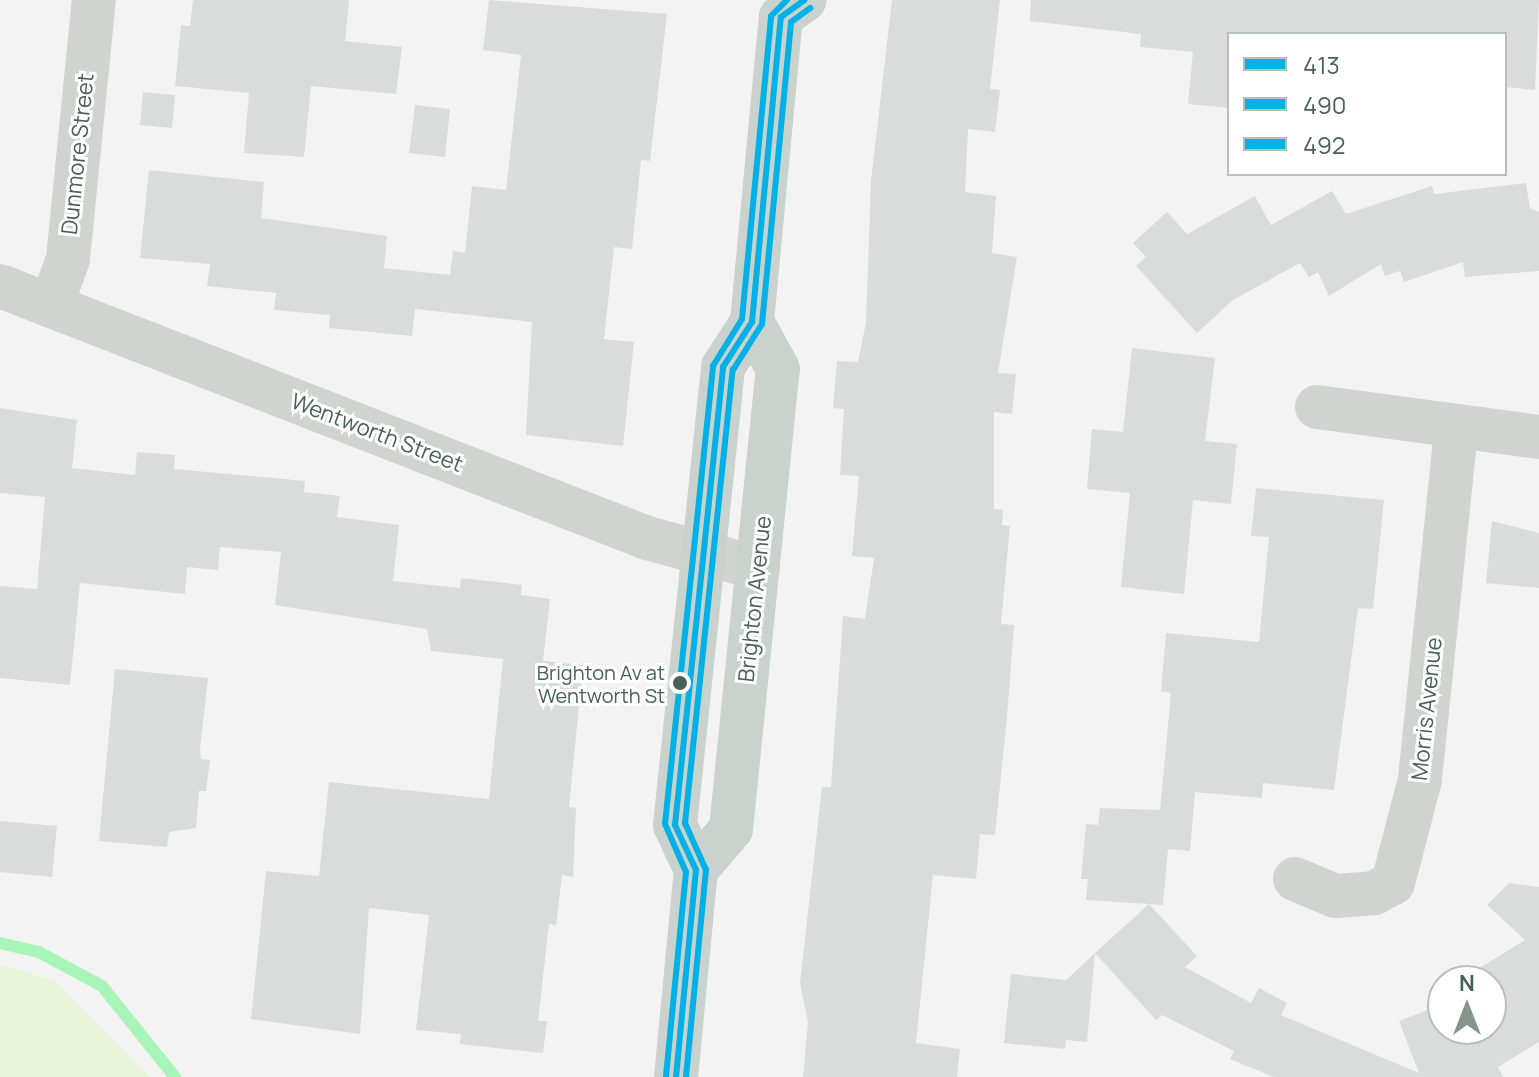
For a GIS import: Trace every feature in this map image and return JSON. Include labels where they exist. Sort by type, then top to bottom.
[{"type":"main road","points":[[676,1077],[696,870],[675,825],[723,367],[752,322],[783,6]]},
{"type":"main road","name":"Brighton Avenue","points":[[696,870],[731,829],[758,568],[778,369],[752,322]]},
{"type":"street","name":"Dunmore Street","points":[[51,306],[68,259],[94,0]]},
{"type":"street","name":"Wentworth Street","points":[[0,286],[703,558],[758,568]]},
{"type":"street","points":[[1317,407],[1539,437]]},
{"type":"street","name":"Morris Avenue","points":[[1295,879],[1335,896],[1374,893],[1393,883],[1420,779],[1456,428]]},
{"type":"green space","points":[[0,964],[56,982],[150,1077],[0,1077]]},
{"type":"building","points":[[193,0],[349,0],[345,41],[402,47],[396,94],[311,86],[304,157],[244,153],[249,93],[175,86],[181,25],[190,26]]},
{"type":"building","points":[[489,0],[667,14],[650,161],[641,160],[632,249],[614,247],[604,339],[634,342],[623,446],[526,435],[532,322],[415,309],[412,336],[329,328],[330,315],[274,310],[276,293],[207,286],[210,264],[140,258],[149,170],[264,182],[261,218],[387,236],[384,268],[450,275],[453,251],[465,253],[472,186],[506,190],[521,55],[483,50]]},
{"type":"building","points":[[892,0],[1000,0],[990,89],[1000,90],[995,132],[968,129],[965,192],[996,196],[992,253],[1017,257],[998,373],[1016,374],[1012,414],[994,412],[994,509],[1003,510],[1002,525],[1010,526],[1001,624],[1014,625],[1007,717],[995,835],[980,834],[976,879],[933,875],[916,1043],[960,1049],[957,1077],[803,1077],[808,1022],[800,983],[822,787],[831,787],[843,616],[865,619],[874,558],[852,556],[859,476],[840,475],[844,409],[833,408],[837,361],[858,362],[866,322],[871,181]]},
{"type":"building","points":[[1031,0],[1539,0],[1535,90],[1507,87],[1507,32],[1227,32],[1227,108],[1188,104],[1193,52],[1140,47],[1141,34],[1030,21]]},
{"type":"building","points":[[143,92],[175,95],[172,128],[140,125]]},
{"type":"building","points":[[415,105],[450,109],[445,157],[409,153]]},
{"type":"building","points":[[1526,183],[1530,208],[1539,212],[1539,271],[1465,277],[1463,262],[1404,282],[1400,271],[1385,276],[1381,264],[1329,296],[1318,272],[1309,277],[1300,263],[1233,300],[1197,333],[1136,266],[1146,257],[1133,243],[1167,212],[1187,234],[1255,196],[1271,225],[1332,191],[1346,214],[1432,186],[1434,194]]},
{"type":"building","points":[[1132,348],[1215,358],[1205,441],[1237,444],[1231,504],[1193,500],[1184,594],[1121,587],[1130,493],[1087,489],[1092,429],[1123,432]]},
{"type":"building","points":[[0,408],[77,420],[72,468],[135,475],[137,452],[175,455],[174,469],[305,481],[304,492],[340,496],[337,517],[399,525],[393,581],[460,588],[461,578],[522,585],[521,595],[550,599],[543,661],[583,665],[569,807],[576,808],[573,877],[562,875],[556,925],[549,924],[538,1021],[547,1021],[543,1053],[460,1044],[461,1034],[416,1030],[429,915],[369,908],[360,1034],[251,1019],[266,871],[319,876],[329,782],[489,799],[503,659],[431,651],[427,629],[275,605],[281,552],[220,547],[218,570],[187,567],[185,594],[80,583],[70,685],[0,678],[0,586],[37,589],[45,497],[0,493]]},
{"type":"building","points":[[1256,488],[1384,500],[1373,609],[1358,608],[1334,790],[1263,783],[1262,798],[1195,792],[1190,851],[1168,849],[1163,905],[1086,900],[1088,879],[1081,879],[1086,824],[1098,825],[1100,808],[1160,810],[1171,693],[1161,691],[1166,633],[1259,642],[1269,537],[1251,536]]},
{"type":"building","points":[[1492,521],[1539,533],[1539,588],[1486,583]]},
{"type":"building","points":[[115,669],[208,678],[200,749],[201,759],[210,760],[206,791],[199,791],[196,828],[169,832],[167,847],[99,841]]},
{"type":"building","points":[[0,821],[57,826],[52,877],[0,872]]},
{"type":"building","points":[[1509,883],[1539,887],[1539,1042],[1498,1067],[1503,1077],[1274,1077],[1230,1059],[1234,1051],[1162,1015],[1156,1020],[1095,953],[1149,904],[1197,956],[1185,967],[1251,1003],[1259,988],[1287,1003],[1281,1015],[1419,1073],[1399,1021],[1427,1010],[1427,1045],[1507,1045],[1507,965],[1484,965],[1525,940],[1487,905]]},
{"type":"building","points":[[1095,953],[1087,1042],[1066,1040],[1065,1049],[1004,1043],[1011,974],[1066,980]]},
{"type":"waterway","points":[[0,943],[39,952],[102,986],[175,1077]]},
{"type":"transit line","name":"492","points":[[666,1076],[686,872],[665,824],[713,366],[742,319],[771,16],[787,0]]},
{"type":"transit line","name":"413","points":[[676,1077],[696,870],[675,825],[723,367],[752,322],[781,17],[804,0]]},
{"type":"transit line","name":"490","points":[[686,1077],[706,870],[685,823],[733,370],[762,324],[791,22],[810,8]]},
{"type":"place","name":"Brighton Av at Wentworth St","points":[[680,683]]}]
